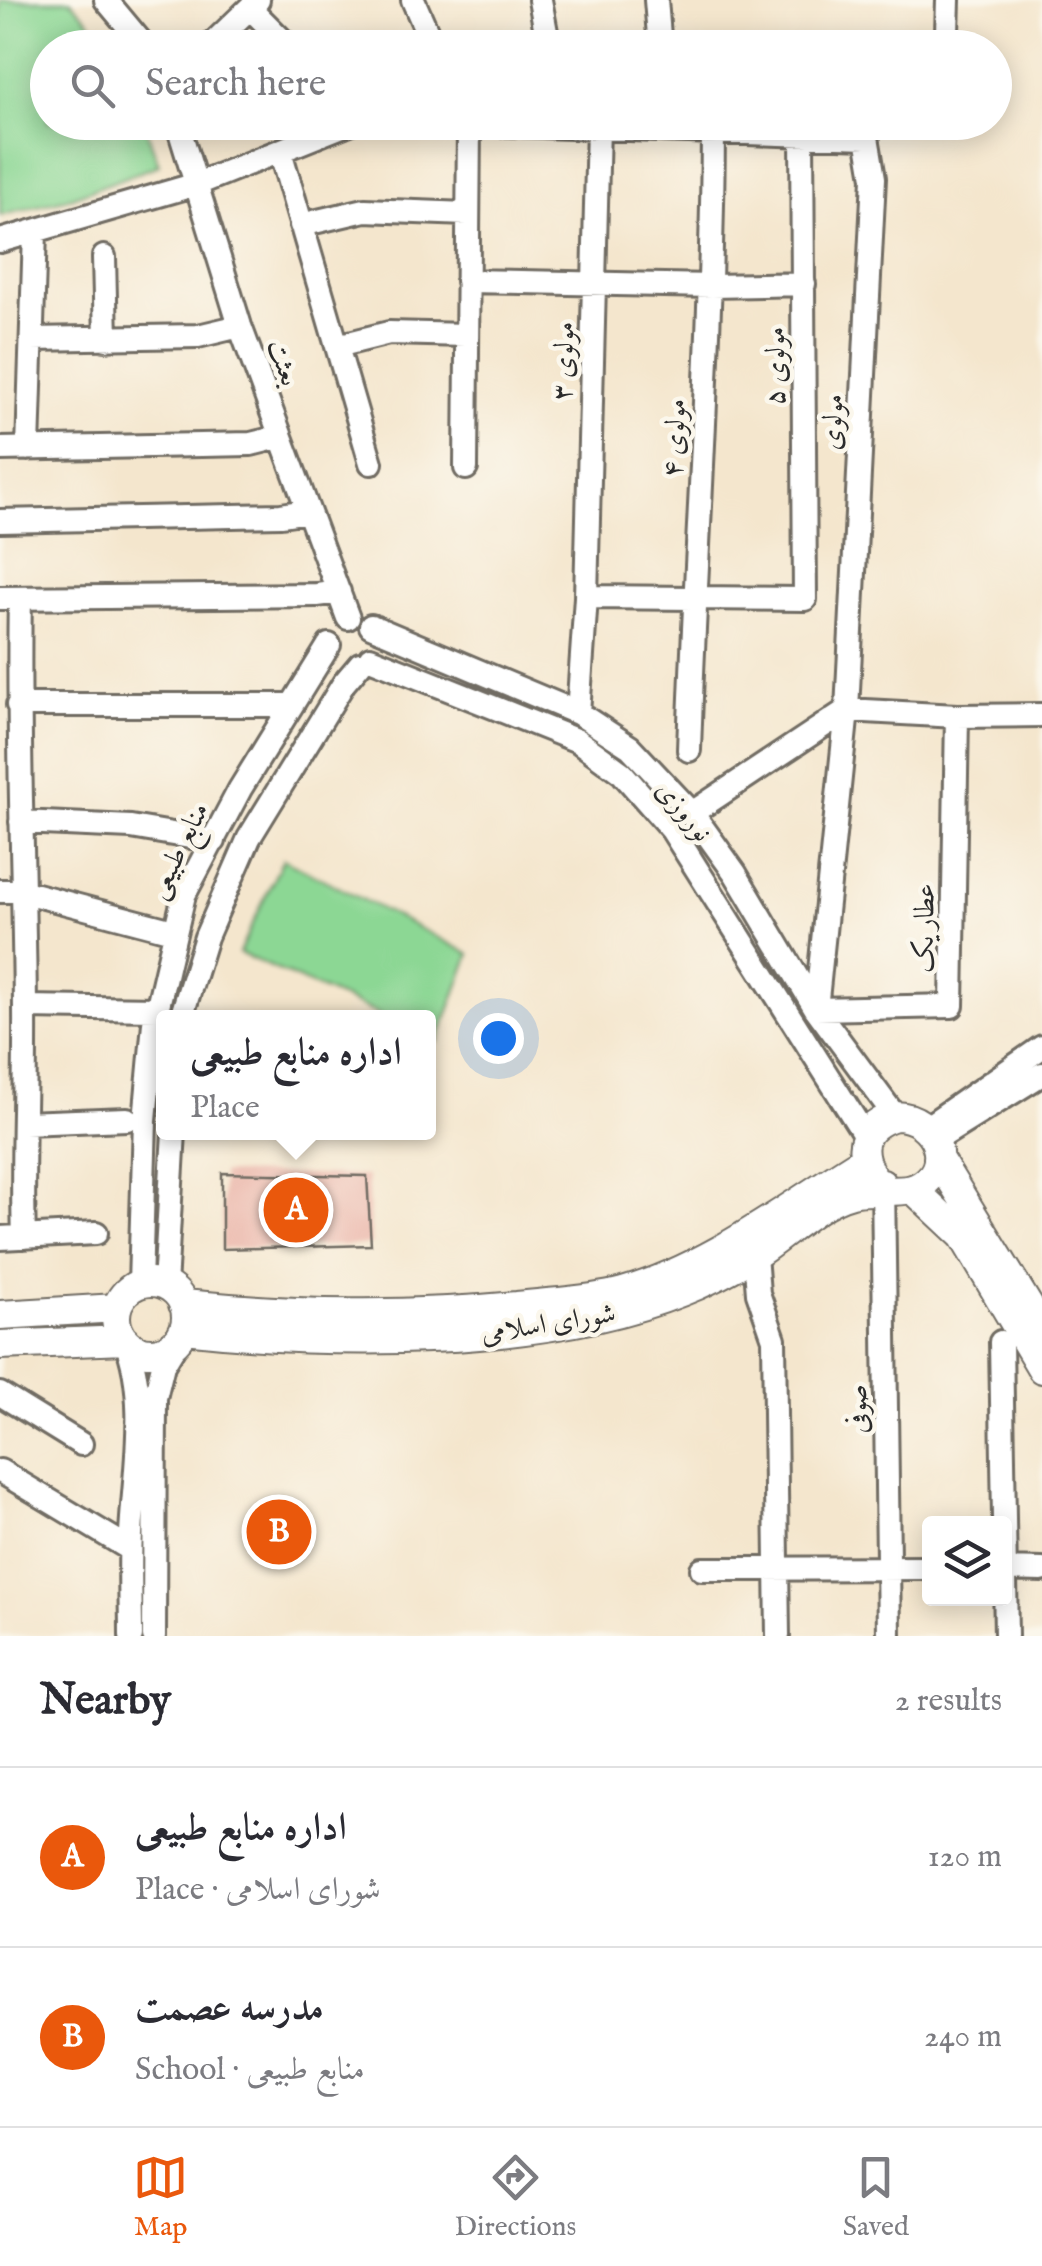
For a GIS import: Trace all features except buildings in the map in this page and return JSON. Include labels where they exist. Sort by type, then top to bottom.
[{"type":"main road","points":[[1042,1328],[918,1120],[895,1116],[873,1127],[864,1148],[866,1170],[883,1186],[913,1189],[963,1236],[1042,1369]]},
{"type":"main road","points":[[913,1189],[930,1177],[933,1141]]},
{"type":"main road","name":"شورای اسلامی","points":[[170,1308],[374,1316],[549,1303],[622,1292],[690,1266],[864,1148]]},
{"type":"main road","name":"شورای اسلامی","points":[[170,1308],[246,1336],[364,1340],[485,1333],[554,1324],[639,1307],[684,1291],[754,1255],[838,1200],[883,1186]]},
{"type":"main road","points":[[130,1289],[170,1308],[168,1348],[145,1352],[124,1340],[118,1330],[117,1308],[130,1289]]},
{"type":"main road","points":[[0,1315],[117,1308]]},
{"type":"main road","points":[[0,1344],[124,1340]]},
{"type":"street","points":[[106,0],[131,30]]},
{"type":"street","points":[[413,0],[426,30]]},
{"type":"street","points":[[540,0],[546,30]]},
{"type":"street","points":[[656,0],[658,30]]},
{"type":"street","points":[[947,30],[948,0]]},
{"type":"street","points":[[227,30],[254,4],[275,30]]},
{"type":"street","name":"بعثت","points":[[183,140],[279,437],[339,592],[360,622]]},
{"type":"street","points":[[0,242],[197,184],[298,140]]},
{"type":"street","points":[[466,468],[469,140]]},
{"type":"street","name":"مولوی ۳","points":[[578,713],[586,597],[598,140]]},
{"type":"street","name":"مولوی ۴","points":[[688,750],[712,286],[714,140]]},
{"type":"street","name":"مولوی ۵","points":[[694,598],[806,599],[802,140]]},
{"type":"street","name":"مولوی","points":[[816,1010],[847,710],[873,140]]},
{"type":"street","points":[[280,151],[371,464]]},
{"type":"street","points":[[301,225],[365,210],[468,214]]},
{"type":"street","points":[[28,449],[35,232]]},
{"type":"street","points":[[104,256],[106,340]]},
{"type":"street","points":[[467,281],[804,284]]},
{"type":"street","points":[[32,339],[198,336],[240,326]]},
{"type":"street","points":[[337,346],[389,333],[466,335]]},
{"type":"street","points":[[0,449],[251,444],[279,437]]},
{"type":"street","points":[[0,521],[281,515],[308,511]]},
{"type":"street","points":[[96,1233],[12,1238],[11,1167],[24,1123],[25,1008],[11,891],[21,822],[10,730],[18,705],[10,598],[339,592]]},
{"type":"street","points":[[586,597],[694,598]]},
{"type":"street","points":[[183,1010],[206,937],[249,838],[344,683],[365,661],[376,648],[376,636],[360,622],[333,628],[329,646],[340,662],[365,661]]},
{"type":"street","name":"نوروزی","points":[[360,622],[578,713],[630,747],[692,813],[735,873],[816,1010],[895,1116]]},
{"type":"street","name":"منابع طبیعی","points":[[157,1008],[184,895],[240,789],[329,646]]},
{"type":"street","name":"نوروزی","points":[[365,661],[578,742],[622,773],[672,830],[864,1148]]},
{"type":"street","points":[[18,705],[290,706]]},
{"type":"street","points":[[692,813],[847,710],[958,716],[1042,715]]},
{"type":"street","name":"عطار یک","points":[[816,1010],[952,1006],[958,716]]},
{"type":"street","points":[[21,822],[131,827],[188,834],[214,842]]},
{"type":"street","points":[[11,891],[173,931]]},
{"type":"street","points":[[25,1008],[157,1008]]},
{"type":"street","name":"منابع طبیعی","points":[[156,1017],[145,1120],[170,1308]]},
{"type":"street","points":[[933,1141],[1042,1046]]},
{"type":"street","points":[[933,1141],[1042,1074]]},
{"type":"street","points":[[24,1123],[127,1119]]},
{"type":"street","points":[[154,1636],[154,1398],[170,1308],[174,1140]]},
{"type":"street","name":"صوفی","points":[[883,1186],[889,1636]]},
{"type":"street","points":[[754,1255],[762,1313],[774,1339],[778,1636]]},
{"type":"street","points":[[124,1340],[135,1365],[138,1392],[130,1549],[131,1636]]},
{"type":"street","points":[[1001,1342],[1005,1516]]},
{"type":"street","points":[[0,1394],[81,1444]]},
{"type":"street","points":[[0,1470],[130,1549]]},
{"type":"street","points":[[702,1569],[922,1568]]},
{"type":"street","points":[[1012,1569],[1042,1570]]},
{"type":"street","points":[[1006,1606],[1006,1636]]},
{"type":"green space","points":[[0,0],[71,0],[97,30],[30,30],[30,140],[150,140],[159,165],[72,197],[0,216]]},
{"type":"green space","points":[[283,859],[470,954],[438,1041],[436,1010],[369,1010],[239,953]]},
{"type":"place","name":"اداره منابع طبیعی","points":[[296,1210]]},
{"type":"place","name":"مدرسه عصمت","points":[[279,1532]]}]
